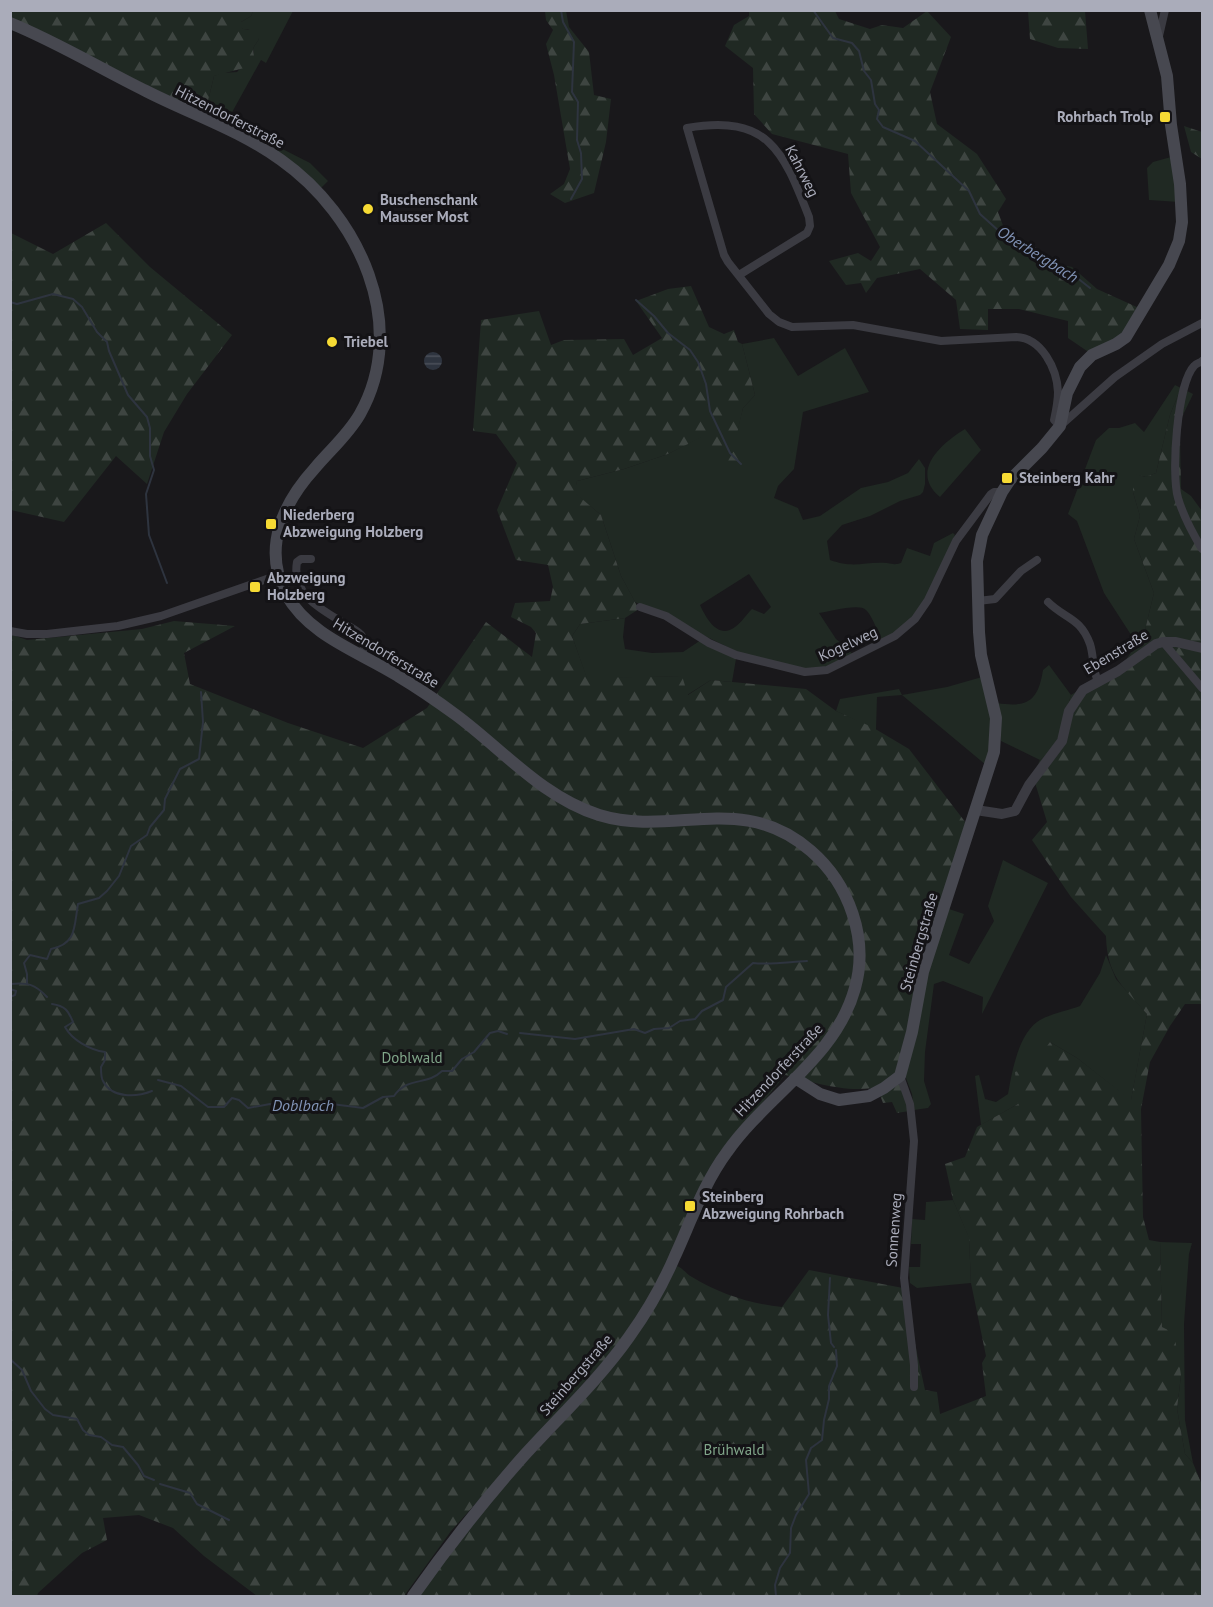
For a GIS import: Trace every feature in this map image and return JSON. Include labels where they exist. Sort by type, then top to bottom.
[{"type":"main road","points":[[1060,426],[1067,393],[1080,367],[1092,355],[1126,337],[1169,265],[1179,241],[1183,210],[1167,76],[1150,10]]},
{"type":"main road","name":"Hitzendorferstraße","points":[[10,23],[276,156],[306,180],[324,199],[340,220],[361,257],[372,283],[381,324],[381,344],[376,378],[357,420],[309,474],[284,512],[275,544],[278,574],[282,586],[306,620],[339,643],[398,675],[454,713],[543,786],[586,811],[609,818],[631,821],[675,821],[720,817],[764,824],[786,834],[816,855],[837,881],[850,907],[858,933],[859,967],[854,992],[840,1024],[825,1047],[752,1121],[727,1151]]},
{"type":"main road","name":"Steinbergstraße","points":[[900,1076],[912,1032],[923,972],[994,752],[996,728],[993,704],[981,655],[977,561],[979,544],[986,524],[1010,480],[1060,426]]},
{"type":"main road","points":[[795,1078],[820,1094],[839,1100],[869,1095],[884,1088],[900,1076]]},
{"type":"main road","name":"Steinbergstraße","points":[[412,1596],[454,1538],[518,1463],[591,1384],[629,1337],[660,1289],[713,1172],[727,1151]]},
{"type":"street","points":[[1157,38],[1165,10]]},
{"type":"street","name":"Kahrweg","points":[[739,275],[807,233],[810,226],[809,217],[785,160],[767,139],[751,130],[729,126],[709,125],[687,128],[721,250],[728,262],[774,319],[792,327],[853,325],[910,334],[937,341],[1028,338],[1037,344],[1054,371],[1058,390],[1054,420],[1060,426]]},
{"type":"street","points":[[1060,426],[1114,376],[1162,344],[1203,323]]},
{"type":"street","points":[[1203,361],[1194,366],[1187,380],[1179,410],[1175,462],[1178,498],[1203,549]]},
{"type":"street","name":"Kogelweg","points":[[640,607],[666,616],[709,643],[736,655],[804,672],[827,670],[886,641],[909,625],[928,600],[960,536],[991,495],[994,492],[1002,492]]},
{"type":"street","points":[[311,559],[301,559],[297,562],[297,576],[301,590],[312,602],[359,633],[364,642],[362,655]]},
{"type":"street","points":[[978,601],[995,599],[1021,571],[1037,560]]},
{"type":"street","points":[[10,631],[47,634],[131,623],[172,612],[278,574]]},
{"type":"street","points":[[1048,602],[1057,611],[1070,616],[1078,623],[1091,647],[1094,672],[1098,681]]},
{"type":"street","points":[[1163,642],[1203,688]]},
{"type":"street","name":"Ebenstraße","points":[[976,810],[1002,814],[1015,811],[1029,784],[1062,741],[1069,711],[1083,690],[1118,671],[1149,648],[1163,642],[1176,642],[1203,648]]},
{"type":"street","name":"Sonnenweg","points":[[900,1076],[910,1104],[914,1141],[904,1278],[913,1351],[914,1386]]},
{"type":"green space","points":[[10,11],[253,11],[251,16],[241,22],[241,27],[254,30],[259,39],[253,48],[254,57],[244,68],[214,76],[207,105],[200,111],[11,19]]},
{"type":"green space","points":[[253,11],[293,11],[266,63],[261,60],[225,125],[200,111],[207,105],[214,76],[237,72],[254,53],[253,48],[259,39],[248,29],[240,27],[241,22],[251,16]]},
{"type":"green space","points":[[545,11],[566,11],[569,27],[589,52],[594,95],[611,99],[606,142],[594,193],[565,203],[550,194],[564,184],[570,169],[554,75],[546,44],[553,30],[546,20]]},
{"type":"green space","points":[[749,11],[835,11],[839,19],[870,29],[882,25],[903,28],[927,11],[951,37],[930,92],[937,124],[977,154],[1006,199],[998,212],[1005,231],[1051,263],[1072,267],[1097,289],[1139,308],[1127,331],[1090,353],[1068,338],[1068,321],[1019,309],[988,309],[988,330],[960,329],[956,300],[920,269],[877,278],[866,293],[861,283],[846,285],[829,261],[858,253],[871,261],[880,247],[851,193],[848,154],[772,134],[754,114],[753,68],[725,46],[734,25],[749,16]]},
{"type":"green space","points":[[1028,11],[1085,11],[1088,49],[1058,48],[1030,39]]},
{"type":"green space","points":[[1184,126],[1202,132],[1202,159],[1191,152]]},
{"type":"green space","points":[[247,131],[310,163],[328,181],[320,189],[245,134]]},
{"type":"green space","points":[[1171,157],[1179,202],[1149,200],[1147,168],[1153,162]]},
{"type":"green space","points":[[106,223],[150,267],[232,335],[187,394],[164,432],[147,484],[116,456],[64,522],[11,510],[11,233],[53,254]]},
{"type":"green space","name":"Doblwald","points":[[691,286],[709,327],[724,334],[734,330],[738,342],[742,344],[755,395],[743,408],[733,451],[748,469],[736,479],[707,455],[708,434],[668,454],[624,469],[577,481],[575,493],[601,515],[621,576],[639,609],[625,618],[580,624],[572,636],[587,678],[682,676],[688,695],[711,680],[806,689],[836,711],[872,727],[909,749],[966,823],[897,1073],[882,1085],[860,1089],[834,1087],[785,1075],[721,1154],[646,1307],[609,1355],[451,1531],[404,1596],[257,1596],[204,1556],[173,1528],[139,1515],[103,1518],[107,1540],[82,1553],[37,1596],[11,1596],[10,634],[27,640],[142,629],[174,621],[235,626],[184,653],[190,684],[288,723],[363,748],[427,708],[486,622],[532,657],[536,633],[531,627],[511,617],[515,603],[550,601],[553,587],[548,565],[516,560],[497,510],[517,463],[496,434],[473,431],[481,320],[539,311],[551,345],[564,340],[624,339],[633,355],[662,338],[636,301],[668,289]]},
{"type":"green space","points":[[774,338],[798,376],[845,348],[869,392],[803,412],[794,469],[778,486],[774,498],[798,508],[803,520],[820,516],[861,488],[888,482],[908,473],[919,459],[925,468],[925,484],[920,495],[842,525],[827,541],[830,560],[846,564],[897,564],[901,563],[907,548],[930,556],[934,543],[953,533],[955,535],[926,599],[908,624],[880,642],[874,642],[871,636],[878,632],[870,615],[862,608],[819,613],[836,639],[854,656],[815,671],[746,656],[635,602],[621,576],[601,515],[574,493],[577,481],[624,469],[668,454],[708,433],[747,469],[732,451],[743,408],[755,395],[742,344]],"holes":[[[749,574],[771,607],[764,614],[752,609],[737,625],[723,631],[713,626],[700,605]]]},
{"type":"green space","points":[[1175,385],[1181,388],[1170,415],[1156,473],[1146,477],[1133,474],[1133,492],[1140,516],[1134,539],[1154,593],[1144,634],[1137,644],[1104,593],[1077,521],[1068,514],[1096,440],[1109,428],[1119,428],[1135,423],[1144,432]]},
{"type":"green space","name":"Brühwald","points":[[1181,388],[1193,394],[1182,417],[1181,489],[1191,496],[1202,511],[1202,1004],[1185,1004],[1170,1026],[1150,1062],[1141,1109],[1143,1217],[1149,1240],[1160,1242],[1162,1327],[1174,1333],[1181,1375],[1177,1409],[1185,1454],[1193,1463],[1202,1485],[1202,1596],[419,1596],[473,1522],[610,1369],[658,1302],[677,1266],[692,1277],[725,1293],[747,1301],[782,1307],[809,1270],[903,1288],[925,1390],[937,1392],[940,1414],[986,1396],[982,1363],[986,1356],[971,1283],[969,1238],[953,1200],[945,1164],[965,1157],[977,1127],[1018,1104],[1015,1072],[1032,1067],[1050,1042],[1077,1058],[1131,1100],[1147,1014],[1117,979],[1109,961],[1106,936],[1071,897],[1032,840],[1047,822],[1033,776],[1040,760],[1055,748],[1071,695],[1123,664],[1144,634],[1154,593],[1134,539],[1140,516],[1133,492],[1133,473],[1145,477],[1156,473],[1170,415]]},
{"type":"green space","points":[[965,429],[981,450],[940,497],[931,487],[928,468],[932,458],[939,450]]},
{"type":"green space","points":[[625,618],[623,637],[625,649],[652,653],[683,652],[701,640],[736,659],[732,682],[711,680],[687,695],[681,676],[587,679],[572,636],[580,624]]},
{"type":"green space","points":[[1049,665],[1071,695],[1055,748],[1040,760],[1001,741],[997,703],[1017,704],[1030,700],[1038,689],[1043,670]]},
{"type":"green space","points":[[982,677],[993,730],[986,765],[902,695],[947,687]]},
{"type":"green space","points":[[899,689],[902,695],[877,697],[876,730],[836,711],[840,699]]},
{"type":"green space","points":[[1003,860],[1048,883],[982,1014],[983,997],[943,981],[934,984],[925,1052],[924,1081],[931,1104],[928,1108],[914,1110],[912,1094],[904,1073],[922,991],[946,908],[964,914],[949,955],[969,964],[994,921],[988,906]]},
{"type":"green space","points":[[1106,955],[1116,979],[1147,1014],[1131,1101],[1077,1058],[1050,1042],[1018,1104],[981,1125],[975,1076],[979,1075],[985,1099],[996,1102],[1008,1094],[1017,1055],[1030,1028],[1047,1017],[1080,1006],[1100,973]]},
{"type":"green space","points":[[899,1084],[902,1085],[909,1111],[897,1113],[892,1102],[883,1103],[880,1095]]},
{"type":"green space","points":[[953,1200],[969,1237],[971,1283],[917,1288],[910,1283],[909,1267],[920,1267],[921,1244],[911,1244],[912,1219],[925,1220],[926,1202]]},
{"type":"green space","points":[[1160,1242],[1192,1243],[1189,1254],[1184,1324],[1185,1420],[1193,1463],[1185,1454],[1177,1409],[1181,1375],[1162,1327]]},
{"type":"shaded area","points":[[433,352],[439,355],[442,361],[439,367],[433,370],[427,367],[424,361],[427,355]]},
{"type":"waterway","points":[[561,10],[563,22],[574,42],[572,92],[578,102],[577,140],[581,153],[582,179],[571,199]]},
{"type":"waterway","name":"Oberbergbach","points":[[813,10],[833,38],[852,43],[859,51],[864,71],[871,80],[875,104],[879,110],[877,119],[883,127],[915,141],[969,191],[980,214],[1000,232],[1036,249],[1045,258],[1066,269],[1090,288]]},
{"type":"waterway","points":[[10,302],[17,304],[53,294],[73,299],[82,307],[97,332],[107,342],[128,395],[147,417],[150,428],[150,456],[154,470],[146,494],[149,535],[167,583]]},
{"type":"waterway","points":[[636,300],[668,333],[690,350],[698,362],[706,384],[710,411],[730,453],[741,464]]},
{"type":"waterway","points":[[27,984],[24,963],[30,955],[47,959],[51,949],[66,943],[75,927],[78,904],[99,898],[107,891],[119,876],[131,846],[147,835],[150,827],[164,810],[165,799],[180,769],[199,759],[203,722],[201,692]]},
{"type":"waterway","name":"Doblbach","points":[[520,1033],[575,1039],[634,1029],[645,1033],[654,1029],[669,1028],[680,1021],[695,1019],[702,1011],[723,1000],[726,987],[753,963],[807,961]]},
{"type":"waterway","name":"Doblbach","points":[[10,984],[30,985],[39,989],[47,997]]},
{"type":"waterway","name":"Doblbach","points":[[10,989],[16,991],[15,995],[10,997]]},
{"type":"waterway","name":"Doblbach","points":[[52,1004],[66,1009],[73,1022],[65,1027],[72,1036],[88,1047],[105,1052],[101,1072],[102,1080],[107,1087],[125,1095],[152,1091]]},
{"type":"waterway","name":"Doblbach","points":[[158,1080],[181,1086],[208,1107],[224,1107],[232,1098],[239,1100],[248,1108],[270,1104],[297,1107],[316,1102],[363,1108],[383,1097],[394,1096],[411,1083],[436,1076],[442,1071],[452,1071],[462,1059],[474,1052],[490,1033],[498,1031],[507,1034]]},
{"type":"waterway","points":[[830,1278],[828,1315],[831,1343],[834,1347]]},
{"type":"waterway","points":[[776,1596],[775,1585],[780,1568],[790,1553],[791,1528],[809,1494],[806,1460],[811,1448],[822,1440],[829,1386],[837,1366],[836,1350]]},
{"type":"waterway","points":[[10,1359],[22,1370],[31,1391],[45,1409],[53,1415],[77,1419],[89,1435],[101,1437],[112,1445],[123,1447],[144,1476],[154,1480]]},
{"type":"waterway","points":[[160,1484],[190,1493],[197,1504],[229,1520]]},
{"type":"place","name":"Rohrbach Trolp","points":[[1165,117]]},
{"type":"place","name":"Buschenschank Mausser Most","points":[[368,209]]},
{"type":"place","name":"Triebel","points":[[332,342]]},
{"type":"place","name":"Steinberg Kahr","points":[[1007,478]]},
{"type":"place","name":"Niederberg Abzweigung Holzberg","points":[[271,524]]},
{"type":"place","name":"Abzweigung Holzberg","points":[[255,587]]},
{"type":"place","name":"Steinberg Abzweigung Rohrbach","points":[[690,1206]]}]
